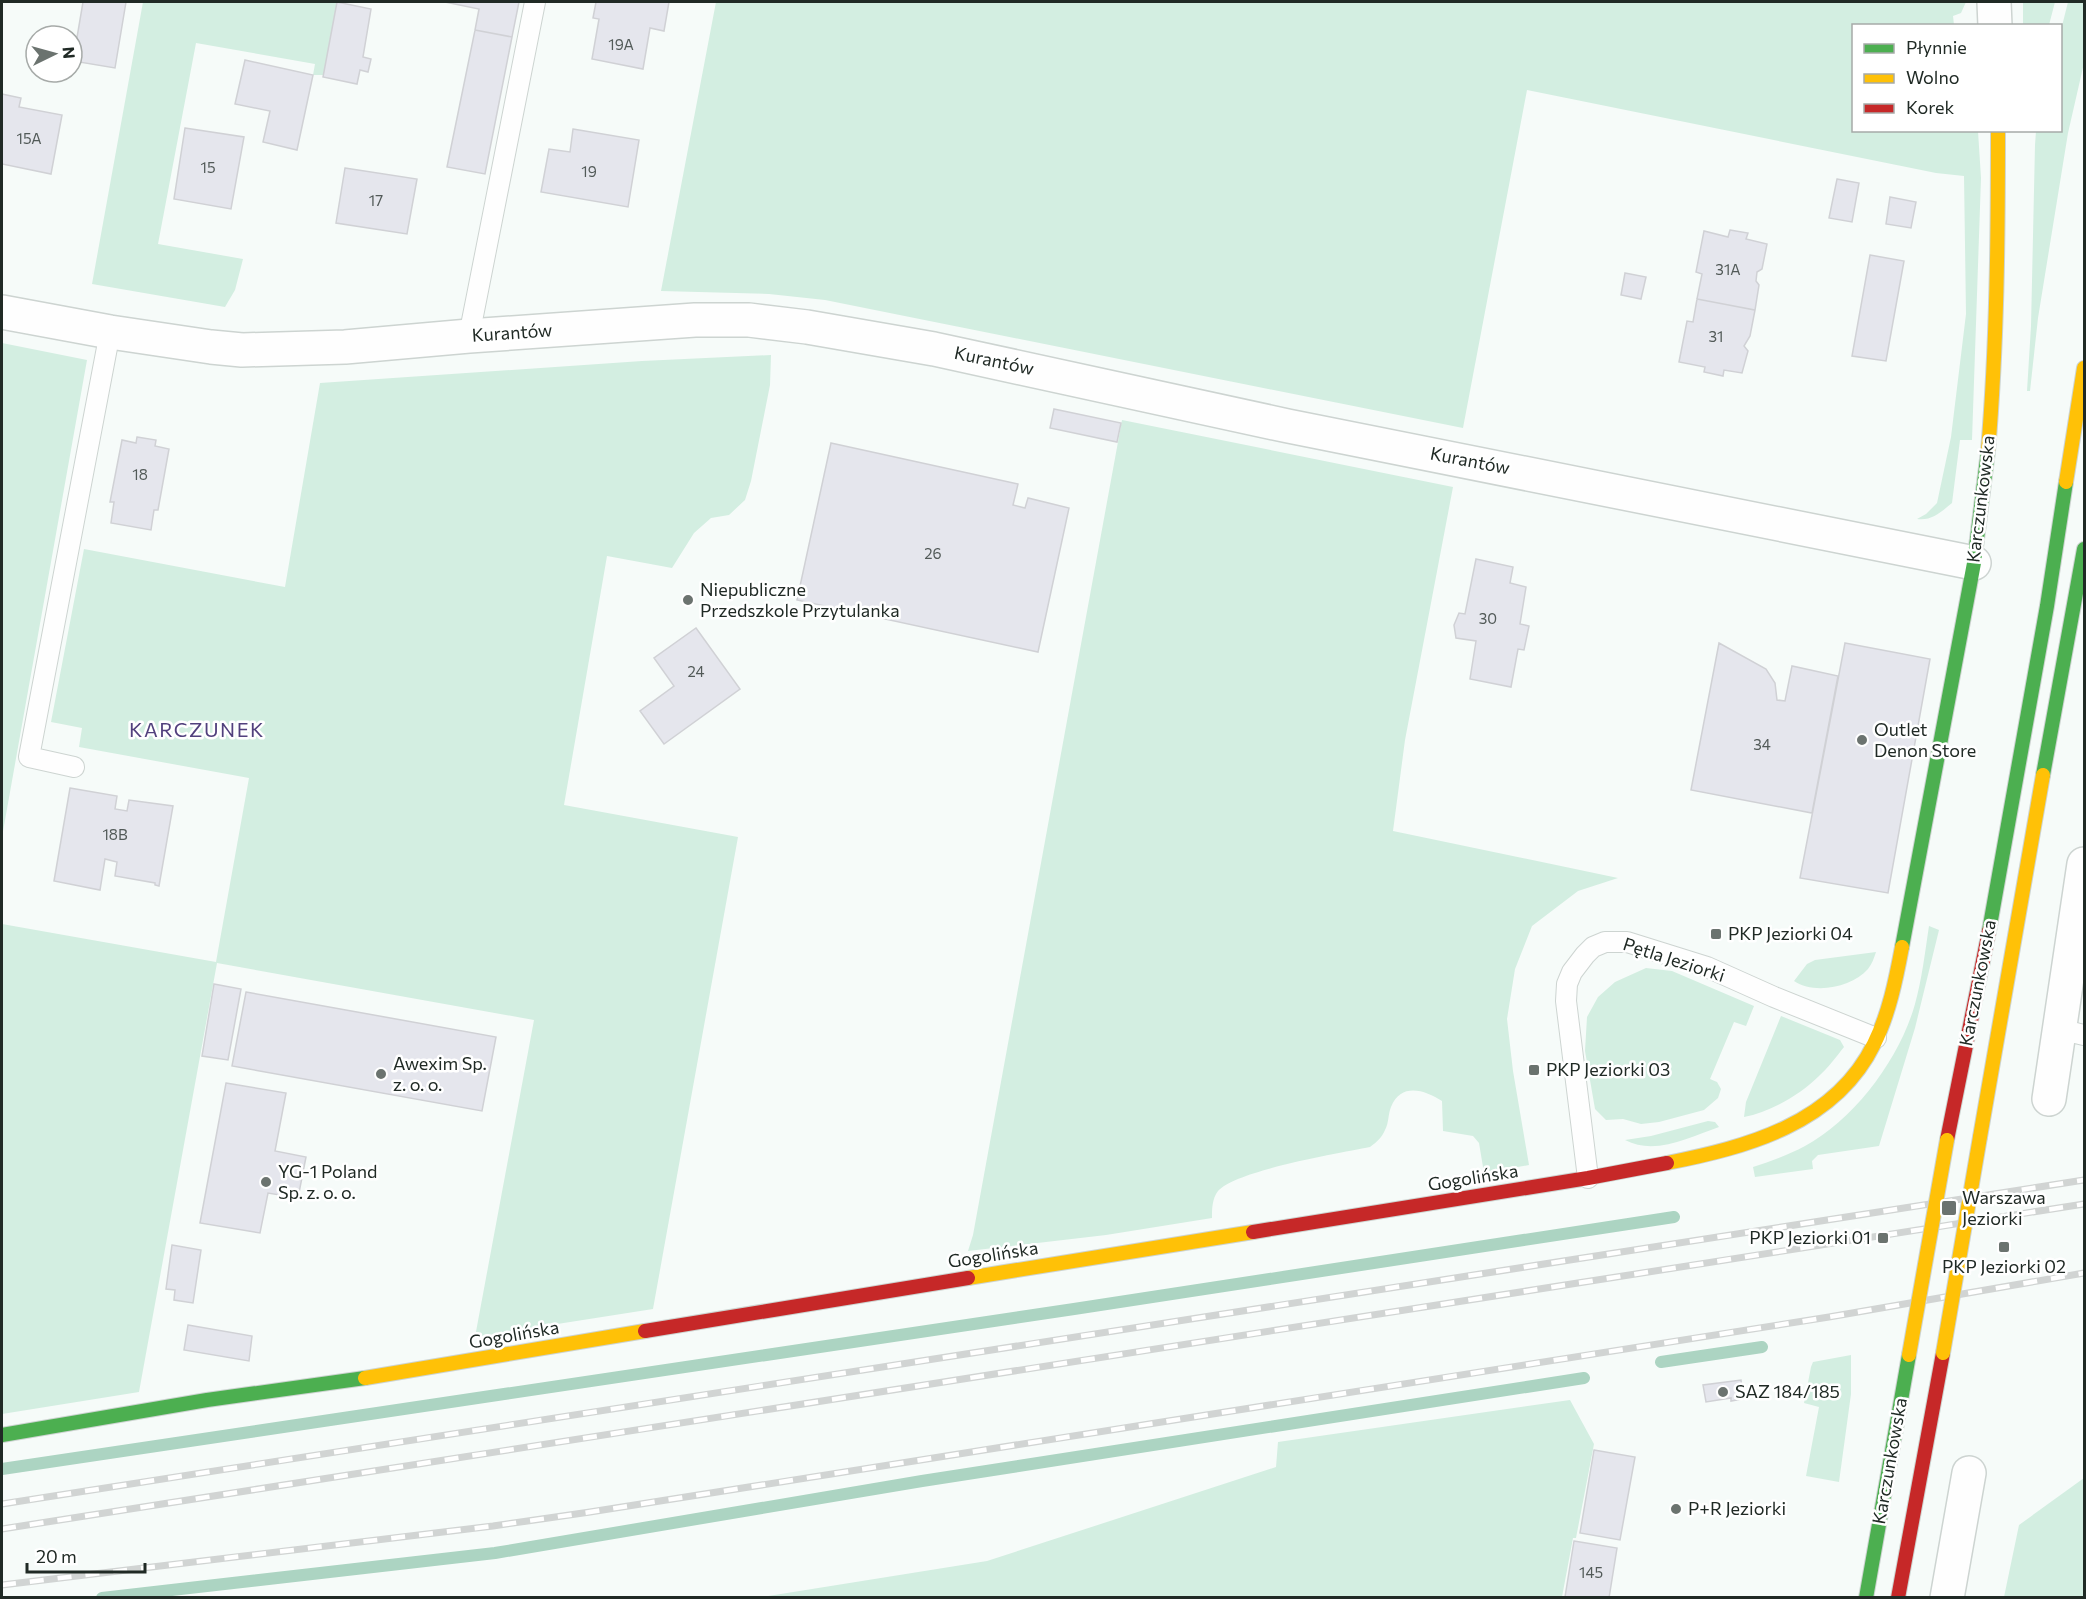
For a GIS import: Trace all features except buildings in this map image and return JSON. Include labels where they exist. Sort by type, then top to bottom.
[{"type":"street","points":[[1994,2],[1995,24]]},
{"type":"street","name":"Karczunkowska","points":[[1898,968],[1974,563],[1988,456],[1995,364],[1998,277],[1998,132]]},
{"type":"street","name":"Kurantów","points":[[2,312],[110,332],[211,347],[252,350],[345,347],[695,320],[749,320],[807,327],[934,348],[1246,417],[1974,563]]},
{"type":"street","name":"Karczunkowska","points":[[1866,1598],[1947,1140],[1988,935],[2045,618],[2085,368]]},
{"type":"street","name":"Karczunkowska","points":[[1898,1598],[1943,1353],[2013,934],[2085,549]]},
{"type":"street","points":[[2049,1099],[2072,1032],[2085,864]]},
{"type":"street","name":"Gogolińska","points":[[2,1435],[207,1400],[404,1372],[823,1301],[1588,1178],[1701,1156],[1737,1147],[1798,1123],[1842,1088],[1862,1065],[1876,1038],[1892,995],[1898,968]]},
{"type":"street","points":[[1947,1598],[1969,1473]]},
{"type":"lane","points":[[470,336],[535,2]]},
{"type":"lane","points":[[75,766],[29,758],[110,332]]},
{"type":"lane","name":"Pętla Jeziorki","points":[[1588,1178],[1566,1001],[1567,984],[1572,972],[1593,947],[1605,942],[1627,942],[1707,967],[1774,998],[1876,1038]]},
{"type":"green space","points":[[143,2],[342,2],[324,75],[313,75],[315,64],[196,43],[158,244],[243,259],[235,290],[225,307],[92,284]]},
{"type":"green space","points":[[716,2],[1966,2],[1961,13],[1953,16],[1954,24],[1852,24],[1852,132],[1978,132],[1981,178],[1972,440],[1960,440],[1952,503],[1932,517],[1917,519],[1937,503],[1951,437],[1966,314],[1964,176],[1936,173],[1527,90],[1463,428],[825,300],[769,294],[661,291]]},
{"type":"green space","points":[[2023,2],[2055,2],[2049,24],[2023,24]]},
{"type":"green space","points":[[2068,2],[2084,2],[2084,63],[2068,133],[2038,318],[2030,391],[2027,391],[2036,132],[2062,132],[2062,26]]},
{"type":"green space","points":[[2,343],[87,360],[2,837]]},
{"type":"green space","points":[[771,355],[770,385],[751,481],[745,500],[729,515],[711,518],[694,533],[672,568],[607,556],[564,805],[738,837],[653,1309],[475,1337],[534,1020],[217,963],[139,1392],[2,1414],[2,924],[216,962],[249,778],[79,747],[82,728],[51,722],[84,549],[285,587],[320,383],[642,361]]},
{"type":"green space","points":[[1122,420],[1453,487],[1405,740],[1393,831],[1618,878],[1578,891],[1532,926],[1515,969],[1507,1019],[1513,1071],[1529,1165],[1484,1173],[1479,1143],[1473,1136],[1443,1131],[1442,1101],[1421,1091],[1407,1091],[1395,1099],[1384,1133],[1370,1147],[1290,1163],[1229,1183],[1216,1194],[1212,1218],[1106,1235],[968,1251],[973,1235]]},
{"type":"green space","points":[[1929,926],[1939,930],[1915,1028],[1879,1146],[1818,1155],[1812,1161],[1813,1169],[1755,1177],[1753,1167],[1805,1146],[1841,1120],[1858,1103],[1887,1066],[1899,1045],[1915,1004]]},
{"type":"green space","points":[[1876,952],[1868,969],[1843,984],[1812,988],[1794,981],[1807,964],[1815,960]]},
{"type":"green space","points":[[1646,968],[1672,971],[1754,1006],[1746,1026],[1734,1022],[1710,1079],[1717,1082],[1721,1089],[1718,1098],[1704,1110],[1659,1122],[1641,1124],[1623,1119],[1606,1120],[1595,1109],[1585,1051],[1587,1017],[1598,997],[1615,982]]},
{"type":"green space","points":[[1781,1016],[1840,1040],[1844,1047],[1826,1070],[1803,1090],[1774,1107],[1744,1117],[1746,1102]]},
{"type":"green space","points":[[1708,1121],[1715,1122],[1719,1127],[1660,1146],[1636,1144],[1625,1140],[1651,1136]]},
{"type":"green space","points":[[1851,1355],[1851,1394],[1839,1482],[1806,1476],[1819,1407],[1804,1403],[1811,1367],[1813,1362]]},
{"type":"green space","points":[[1570,1400],[1594,1444],[1562,1597],[762,1597],[987,1561],[1276,1467],[1278,1442]]},
{"type":"green space","points":[[2084,1478],[2084,1597],[2004,1597],[2019,1525]]},
{"type":"waterway","points":[[2,1469],[1674,1217]]},
{"type":"waterway","points":[[1661,1362],[1762,1347]]},
{"type":"waterway","points":[[102,1598],[495,1553],[922,1481],[1584,1378]]},
{"type":"railway","points":[[2,1504],[2084,1180]]},
{"type":"railway","points":[[2,1529],[2084,1204]]},
{"type":"railway","points":[[2,1585],[493,1526],[590,1512],[1829,1317],[2084,1273]]},
{"type":"traffic: fast","points":[[1902,947],[1974,563],[1988,451]]},
{"type":"traffic: fast","points":[[1989,931],[2047,606],[2066,482]]},
{"type":"traffic: fast","points":[[2043,775],[2084,549]]},
{"type":"traffic: fast","points":[[1866,1598],[1909,1355]]},
{"type":"traffic: fast","points":[[2,1435],[207,1400],[365,1378]]},
{"type":"traffic: slow","points":[[1988,451],[1996,290],[1998,132]]},
{"type":"traffic: slow","points":[[2066,482],[2084,368]]},
{"type":"traffic: slow","points":[[1980,1137],[2043,775]]},
{"type":"traffic: slow","points":[[1667,1163],[1728,1149],[1786,1128],[1812,1113],[1836,1094],[1857,1071],[1879,1033],[1891,996],[1902,947]]},
{"type":"traffic: slow","points":[[1943,1353],[1980,1137]]},
{"type":"traffic: slow","points":[[1909,1355],[1947,1140]]},
{"type":"traffic: slow","points":[[968,1278],[1253,1232]]},
{"type":"traffic: slow","points":[[365,1378],[645,1331]]},
{"type":"traffic: jam","points":[[1947,1140],[1989,931]]},
{"type":"traffic: jam","points":[[1253,1232],[1588,1178],[1667,1163]]},
{"type":"traffic: jam","points":[[645,1331],[968,1278]]},
{"type":"traffic: jam","points":[[1898,1598],[1943,1353]]},
{"type":"place","name":"Niepubliczne Przedszkole Przytulanka","points":[[688,600]]},
{"type":"place","name":"Outlet Denon Store","points":[[1862,740]]},
{"type":"place","name":"PKP Jeziorki 04","points":[[1716,934]]},
{"type":"place","name":"PKP Jeziorki 03","points":[[1534,1070]]},
{"type":"place","name":"Awexim Sp. z. o. o.","points":[[381,1074]]},
{"type":"place","name":"YG-1 Poland Sp. z. o. o.","points":[[266,1182]]},
{"type":"place","name":"Warszawa Jeziorki","points":[[1949,1208]]},
{"type":"place","name":"PKP Jeziorki 01","points":[[1883,1238]]},
{"type":"place","name":"PKP Jeziorki 02","points":[[2004,1247]]},
{"type":"place","name":"SAZ 184/185","points":[[1723,1392]]},
{"type":"place","name":"P+R Jeziorki","points":[[1676,1509]]},
{"type":"district","name":"KARCZUNEK","points":[[197,730]]}]
